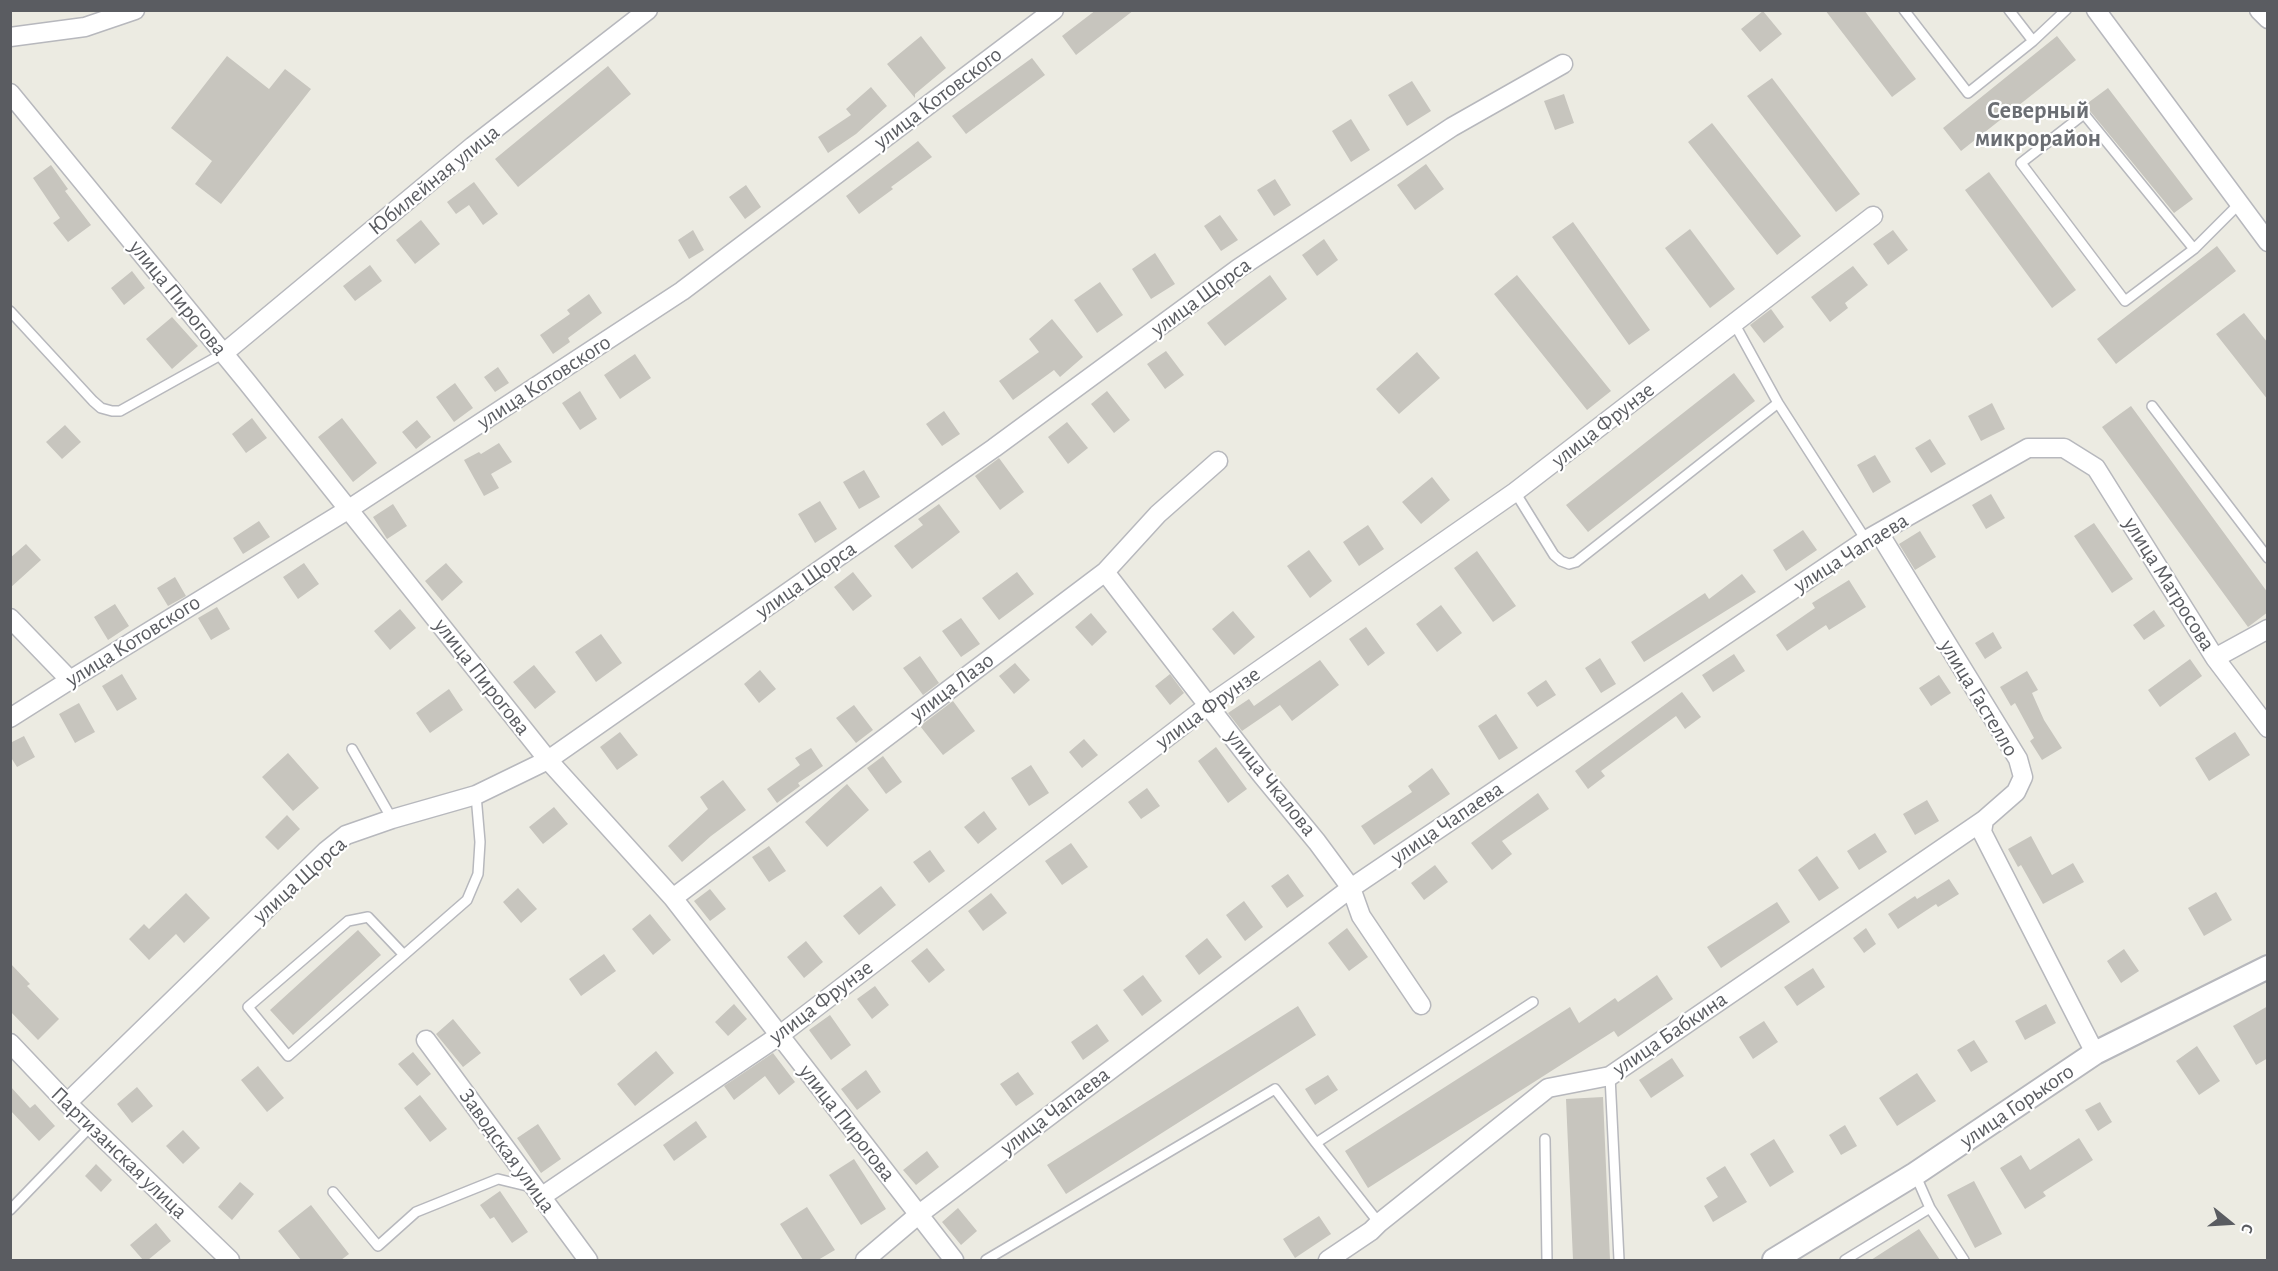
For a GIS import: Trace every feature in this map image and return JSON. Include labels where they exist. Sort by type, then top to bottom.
[{"type":"street","points":[[10,37],[85,27],[135,10]]},
{"type":"street","name":"Юбилейная улица","points":[[224,353],[473,146],[648,10]]},
{"type":"street","name":"улица Котовского","points":[[10,718],[349,509],[682,291],[1054,10]]},
{"type":"street","points":[[2096,10],[2268,242]]},
{"type":"street","points":[[2259,10],[2268,19]]},
{"type":"street","name":"улица Щорса","points":[[67,1103],[326,851],[346,836],[392,819],[476,795],[548,760],[994,448],[1239,268],[1452,127],[1563,64]]},
{"type":"street","name":"улица Пирогова","points":[[10,93],[224,353],[548,760],[673,898],[954,1260]]},
{"type":"street","name":"улица Фрунзе","points":[[537,1193],[780,1035],[1209,705],[1515,492],[1873,216]]},
{"type":"street","name":"улица Чапаева","points":[[865,1260],[918,1215],[1351,888],[1872,537],[2028,448],[2064,448]]},
{"type":"street","name":"улица Матросова","points":[[2064,448],[2096,468],[2215,658],[2268,728]]},
{"type":"street","name":"улица Лазо","points":[[673,898],[1105,572],[1158,514],[1218,461]]},
{"type":"street","name":"улица Гастелло","points":[[1872,537],[2018,759],[2023,777],[2016,792],[1984,820]]},
{"type":"street","name":"улица Чкалова","points":[[1105,572],[1351,888],[1361,916],[1421,1005]]},
{"type":"street","points":[[10,618],[70,680]]},
{"type":"street","points":[[2215,658],[2268,629]]},
{"type":"street","points":[[1984,820],[1982,832],[2096,1053]]},
{"type":"street","name":"улица Бабкина","points":[[1328,1260],[1371,1231],[1548,1088],[1610,1076],[1984,820]]},
{"type":"street","name":"улица Горького","points":[[1774,1260],[1915,1174],[2096,1053],[2268,967]]},
{"type":"street","name":"Заводская улица","points":[[426,1040],[588,1260]]},
{"type":"street","name":"Партизанская улица","points":[[10,1043],[67,1103],[230,1260]]},
{"type":"lane","points":[[1904,10],[1968,93],[2033,41],[2066,10]]},
{"type":"lane","points":[[2009,10],[2033,41]]},
{"type":"lane","points":[[2194,249],[2084,114],[2021,163],[2125,302],[2194,249],[2240,203]]},
{"type":"lane","points":[[10,311],[93,401],[101,408],[112,411],[120,411],[224,353]]},
{"type":"lane","points":[[1734,323],[1778,403],[1872,537]]},
{"type":"lane","points":[[1515,492],[1554,555],[1560,561],[1569,564],[1576,562],[1778,403]]},
{"type":"lane","points":[[2152,406],[2268,558]]},
{"type":"lane","points":[[352,749],[392,819]]},
{"type":"lane","points":[[404,955],[369,917],[348,921],[248,1007],[288,1056],[468,900],[478,874],[480,842],[476,795]]},
{"type":"lane","points":[[1316,1143],[1533,1002]]},
{"type":"lane","points":[[1610,1076],[1619,1260]]},
{"type":"lane","points":[[986,1260],[1275,1089],[1379,1223]]},
{"type":"lane","points":[[10,1210],[91,1126]]},
{"type":"lane","points":[[1545,1138],[1547,1260]]},
{"type":"lane","points":[[1915,1174],[1930,1208],[1964,1260]]},
{"type":"lane","points":[[333,1192],[378,1246],[416,1212],[498,1179],[537,1193]]},
{"type":"lane","points":[[1845,1260],[1930,1208]]},
{"type":"building","points":[[1096,10],[1134,10],[1076,55],[1062,36]]},
{"type":"building","points":[[1825,10],[1864,10],[1916,79],[1892,97]]},
{"type":"building","points":[[1763,11],[1782,34],[1760,52],[1741,29]]},
{"type":"building","points":[[921,36],[946,68],[915,94],[915,98],[887,64]]},
{"type":"building","points":[[2057,36],[2076,60],[1961,151],[1943,128]]},
{"type":"building","points":[[227,56],[269,89],[285,69],[311,89],[221,204],[195,184],[212,161],[171,128]]},
{"type":"building","points":[[1032,58],[1045,75],[966,134],[952,116]]},
{"type":"building","points":[[608,66],[631,94],[518,187],[495,159]]},
{"type":"building","points":[[1772,78],[1860,194],[1836,212],[1747,96]]},
{"type":"building","points":[[1412,81],[1431,111],[1407,126],[1388,95]]},
{"type":"building","points":[[871,87],[887,106],[856,134],[828,153],[818,137],[851,115],[846,109]]},
{"type":"building","points":[[2108,88],[2193,199],[2174,213],[2085,105]]},
{"type":"building","points":[[1564,94],[1574,123],[1555,130],[1544,101]]},
{"type":"building","points":[[1351,119],[1370,150],[1351,162],[1332,131]]},
{"type":"building","points":[[1712,123],[1801,236],[1777,255],[1688,142]]},
{"type":"building","points":[[918,141],[932,157],[859,214],[846,196]]},
{"type":"building","points":[[1426,164],[1444,189],[1415,210],[1397,185]]},
{"type":"building","points":[[51,165],[68,189],[65,191],[91,225],[68,242],[53,223],[60,218],[33,178]]},
{"type":"building","points":[[1989,172],[2076,290],[2052,308],[1965,190]]},
{"type":"building","points":[[1275,179],[1291,205],[1274,216],[1257,190]]},
{"type":"building","points":[[474,182],[498,214],[483,225],[469,205],[456,214],[447,202]]},
{"type":"building","points":[[746,185],[761,207],[745,219],[729,197]]},
{"type":"building","points":[[1220,215],[1238,240],[1221,251],[1204,226]]},
{"type":"building","points":[[421,220],[440,244],[415,264],[396,240]]},
{"type":"building","points":[[1573,222],[1650,330],[1629,345],[1552,237]]},
{"type":"building","points":[[1690,229],[1735,289],[1710,308],[1665,248]]},
{"type":"building","points":[[693,230],[704,250],[689,259],[678,240]]},
{"type":"building","points":[[1893,230],[1908,250],[1888,265],[1873,244]]},
{"type":"building","points":[[1324,239],[1338,260],[1317,276],[1302,255]]},
{"type":"building","points":[[2217,246],[2236,271],[2116,364],[2097,339]]},
{"type":"building","points":[[1155,253],[1175,284],[1151,299],[1132,269]]},
{"type":"building","points":[[370,265],[382,281],[355,301],[343,286]]},
{"type":"building","points":[[1853,266],[1868,285],[1845,303],[1848,308],[1830,322],[1811,297]]},
{"type":"building","points":[[132,271],[145,288],[124,305],[111,288]]},
{"type":"building","points":[[1270,275],[1287,299],[1225,346],[1207,323]]},
{"type":"building","points":[[1517,275],[1611,391],[1587,410],[1494,294]]},
{"type":"building","points":[[1100,282],[1123,315],[1097,333],[1074,300]]},
{"type":"building","points":[[589,294],[602,313],[568,338],[570,342],[553,354],[540,335],[570,314],[567,310]]},
{"type":"building","points":[[1771,309],[1784,327],[1764,343],[1750,325]]},
{"type":"building","points":[[2244,313],[2268,343],[2268,400],[2216,334]]},
{"type":"building","points":[[172,317],[198,346],[172,369],[146,339]]},
{"type":"building","points":[[1052,319],[1083,357],[1060,377],[1054,370],[1013,400],[999,381],[1039,352],[1029,339]]},
{"type":"building","points":[[1166,351],[1184,375],[1165,389],[1147,364]]},
{"type":"building","points":[[1417,352],[1440,378],[1399,414],[1376,389]]},
{"type":"building","points":[[635,354],[651,378],[620,399],[604,375]]},
{"type":"building","points":[[498,367],[509,383],[495,392],[484,377]]},
{"type":"building","points":[[1734,373],[1755,401],[1588,532],[1566,505]]},
{"type":"building","points":[[455,383],[473,408],[454,422],[436,397]]},
{"type":"building","points":[[580,391],[597,419],[580,430],[562,403]]},
{"type":"building","points":[[1107,391],[1130,420],[1114,433],[1091,404]]},
{"type":"building","points":[[1992,403],[2005,429],[1981,441],[1968,416]]},
{"type":"building","points":[[2131,406],[2268,593],[2268,612],[2248,627],[2102,427]]},
{"type":"building","points":[[944,411],[960,434],[942,446],[926,424]]},
{"type":"building","points":[[252,418],[267,438],[246,453],[232,434]]},
{"type":"building","points":[[342,418],[377,463],[353,482],[318,437]]},
{"type":"building","points":[[417,420],[431,437],[416,449],[402,432]]},
{"type":"building","points":[[1067,422],[1088,448],[1068,464],[1048,437]]},
{"type":"building","points":[[65,425],[81,442],[62,459],[46,442]]},
{"type":"building","points":[[1930,439],[1946,464],[1931,473],[1915,448]]},
{"type":"building","points":[[499,443],[512,462],[491,474],[499,488],[484,496],[464,460],[479,452],[481,454]]},
{"type":"building","points":[[1875,455],[1891,482],[1873,493],[1857,465]]},
{"type":"building","points":[[999,458],[1024,492],[1000,510],[975,476]]},
{"type":"building","points":[[864,470],[880,497],[859,509],[843,482]]},
{"type":"building","points":[[1432,477],[1450,500],[1421,524],[1402,502]]},
{"type":"building","points":[[1991,494],[2005,518],[1986,529],[1972,505]]},
{"type":"building","points":[[820,501],[837,529],[815,543],[798,514]]},
{"type":"building","points":[[393,504],[407,526],[387,539],[373,517]]},
{"type":"building","points":[[939,504],[960,532],[912,569],[894,546],[923,525],[918,519]]},
{"type":"building","points":[[259,521],[270,537],[243,554],[233,538]]},
{"type":"building","points":[[2094,523],[2133,579],[2112,593],[2074,536]]},
{"type":"building","points":[[1368,525],[1384,549],[1359,566],[1343,542]]},
{"type":"building","points":[[1803,530],[1817,550],[1786,571],[1773,550]]},
{"type":"building","points":[[1920,531],[1936,557],[1915,570],[1899,544]]},
{"type":"building","points":[[26,544],[41,560],[10,588],[10,558]]},
{"type":"building","points":[[1309,550],[1332,581],[1310,598],[1287,566]]},
{"type":"building","points":[[1477,551],[1516,606],[1493,622],[1454,568]]},
{"type":"building","points":[[304,563],[319,584],[298,599],[283,577]]},
{"type":"building","points":[[446,563],[463,582],[442,601],[425,581]]},
{"type":"building","points":[[853,572],[872,596],[853,611],[834,587]]},
{"type":"building","points":[[1017,572],[1034,594],[999,620],[982,598]]},
{"type":"building","points":[[1742,574],[1756,592],[1644,662],[1631,642],[1705,593],[1709,599]]},
{"type":"building","points":[[175,577],[186,596],[168,606],[157,588]]},
{"type":"building","points":[[1849,580],[1866,607],[1829,630],[1826,625],[1787,651],[1776,635],[1815,608],[1812,603]]},
{"type":"building","points":[[115,604],[129,626],[108,640],[94,617]]},
{"type":"building","points":[[1441,605],[1462,633],[1437,652],[1416,624]]},
{"type":"building","points":[[217,607],[230,629],[211,640],[198,618]]},
{"type":"building","points":[[400,609],[416,628],[390,650],[374,631]]},
{"type":"building","points":[[2154,610],[2165,626],[2144,640],[2133,625]]},
{"type":"building","points":[[1233,611],[1255,637],[1234,655],[1212,629]]},
{"type":"building","points":[[1091,613],[1107,632],[1092,646],[1075,627]]},
{"type":"building","points":[[961,618],[980,644],[961,657],[942,631]]},
{"type":"building","points":[[1366,627],[1385,653],[1368,666],[1349,639]]},
{"type":"building","points":[[1993,632],[2002,648],[1985,659],[1975,643]]},
{"type":"building","points":[[601,634],[622,663],[596,682],[575,652]]},
{"type":"building","points":[[1734,654],[1745,671],[1713,692],[1702,675]]},
{"type":"building","points":[[920,656],[939,683],[923,695],[903,668]]},
{"type":"building","points":[[1600,658],[1616,684],[1601,693],[1585,668]]},
{"type":"building","points":[[2190,659],[2202,676],[2160,707],[2148,690]]},
{"type":"building","points":[[1320,660],[1339,685],[1292,721],[1280,705],[1242,731],[1228,713],[1249,699],[1254,706]]},
{"type":"building","points":[[1015,663],[1030,680],[1014,694],[999,676]]},
{"type":"building","points":[[534,665],[556,692],[535,709],[513,682]]},
{"type":"building","points":[[760,670],[776,689],[759,703],[744,684]]},
{"type":"building","points":[[2027,671],[2038,690],[2032,693],[2044,720],[2062,748],[2042,760],[2030,741],[2034,738],[2015,703],[2011,706],[2000,687]]},
{"type":"building","points":[[122,674],[137,699],[117,711],[102,686]]},
{"type":"building","points":[[1170,674],[1184,693],[1170,705],[1155,686]]},
{"type":"building","points":[[1939,675],[1951,693],[1931,706],[1919,688]]},
{"type":"building","points":[[1546,680],[1556,695],[1537,707],[1527,693]]},
{"type":"building","points":[[449,689],[463,710],[430,733],[416,713]]},
{"type":"building","points":[[1682,692],[1701,717],[1685,729],[1676,716],[1601,771],[1605,776],[1588,789],[1575,771]]},
{"type":"building","points":[[953,701],[975,731],[943,755],[920,726]]},
{"type":"building","points":[[79,703],[95,732],[75,743],[59,714]]},
{"type":"building","points":[[854,705],[873,730],[856,743],[836,718]]},
{"type":"building","points":[[1496,714],[1518,748],[1499,760],[1478,726]]},
{"type":"building","points":[[620,732],[638,755],[617,770],[600,747]]},
{"type":"building","points":[[2235,732],[2250,755],[2209,781],[2195,758]]},
{"type":"building","points":[[24,736],[35,757],[17,767],[10,756],[10,743]]},
{"type":"building","points":[[1084,739],[1098,755],[1082,768],[1069,752]]},
{"type":"building","points":[[1216,747],[1247,789],[1228,803],[1198,761]]},
{"type":"building","points":[[811,748],[823,766],[798,783],[800,786],[777,803],[767,789],[800,765],[795,758]]},
{"type":"building","points":[[288,753],[319,788],[293,811],[262,777]]},
{"type":"building","points":[[883,756],[902,782],[886,794],[867,768]]},
{"type":"building","points":[[1031,765],[1049,793],[1029,806],[1011,778]]},
{"type":"building","points":[[1432,768],[1450,794],[1374,845],[1361,826],[1412,792],[1408,786]]},
{"type":"building","points":[[723,780],[746,810],[711,836],[682,862],[668,846],[708,809],[700,797]]},
{"type":"building","points":[[847,784],[869,810],[827,847],[805,822]]},
{"type":"building","points":[[1147,788],[1160,806],[1141,819],[1128,802]]},
{"type":"building","points":[[1538,793],[1549,809],[1502,841],[1512,854],[1492,870],[1471,843]]},
{"type":"building","points":[[1927,800],[1939,821],[1915,835],[1903,814]]},
{"type":"building","points":[[554,807],[568,824],[543,844],[529,827]]},
{"type":"building","points":[[984,811],[997,829],[978,844],[964,827]]},
{"type":"building","points":[[287,815],[300,829],[278,850],[265,837]]},
{"type":"building","points":[[1875,833],[1887,852],[1859,870],[1847,851]]},
{"type":"building","points":[[2031,836],[2052,875],[2073,863],[2084,882],[2043,904],[2021,865],[2018,867],[2008,849]]},
{"type":"building","points":[[1071,843],[1088,867],[1062,885],[1045,861]]},
{"type":"building","points":[[769,846],[786,871],[769,882],[752,857]]},
{"type":"building","points":[[930,850],[945,871],[929,883],[913,862]]},
{"type":"building","points":[[1817,856],[1839,888],[1819,901],[1798,870]]},
{"type":"building","points":[[1435,865],[1448,882],[1424,900],[1411,883]]},
{"type":"building","points":[[1288,874],[1304,896],[1287,908],[1271,886]]},
{"type":"building","points":[[1949,879],[1959,894],[1938,907],[1936,904],[1898,929],[1888,914],[1915,896],[1917,899]]},
{"type":"building","points":[[881,886],[896,905],[859,935],[843,916]]},
{"type":"building","points":[[518,888],[537,909],[521,923],[503,902]]},
{"type":"building","points":[[710,889],[726,909],[710,921],[694,901]]},
{"type":"building","points":[[2216,892],[2232,920],[2204,936],[2188,908]]},
{"type":"building","points":[[186,893],[210,918],[184,943],[176,934],[149,960],[129,939],[144,924],[149,929]]},
{"type":"building","points":[[991,893],[1007,913],[983,931],[968,911]]},
{"type":"building","points":[[1244,901],[1263,927],[1245,941],[1226,915]]},
{"type":"building","points":[[1777,902],[1790,922],[1721,968],[1707,947]]},
{"type":"building","points":[[650,914],[671,940],[653,955],[632,929]]},
{"type":"building","points":[[1347,928],[1368,957],[1349,971],[1328,943]]},
{"type":"building","points":[[1866,928],[1876,944],[1864,953],[1853,938]]},
{"type":"building","points":[[358,930],[381,955],[293,1035],[270,1010]]},
{"type":"building","points":[[1207,938],[1222,957],[1199,975],[1185,956]]},
{"type":"building","points":[[806,941],[823,962],[804,978],[787,957]]},
{"type":"building","points":[[927,948],[945,970],[929,983],[911,961]]},
{"type":"building","points":[[2124,949],[2139,971],[2121,983],[2107,961]]},
{"type":"building","points":[[604,954],[616,971],[581,996],[569,979]]},
{"type":"building","points":[[10,963],[30,984],[27,986],[59,1019],[38,1040],[10,1011]]},
{"type":"building","points":[[1813,968],[1825,987],[1797,1006],[1784,987]]},
{"type":"building","points":[[1143,975],[1162,1001],[1142,1016],[1123,990]]},
{"type":"building","points":[[1657,975],[1673,999],[1618,1037],[1614,1031],[1368,1188],[1345,1151],[1570,1007],[1579,1023],[1615,998],[1618,1002]]},
{"type":"building","points":[[875,986],[889,1005],[872,1019],[857,999]]},
{"type":"building","points":[[734,1004],[747,1019],[728,1036],[715,1022]]},
{"type":"building","points":[[2046,1004],[2056,1023],[2025,1040],[2015,1021]]},
{"type":"building","points":[[1298,1006],[1316,1035],[1066,1194],[1047,1165]]},
{"type":"building","points":[[2268,1006],[2268,1058],[2256,1065],[2233,1026]]},
{"type":"building","points":[[830,1015],[851,1045],[831,1060],[809,1030]]},
{"type":"building","points":[[453,1019],[481,1053],[463,1067],[436,1034]]},
{"type":"building","points":[[1764,1021],[1778,1042],[1753,1059],[1739,1037]]},
{"type":"building","points":[[1097,1024],[1109,1041],[1083,1060],[1071,1042]]},
{"type":"building","points":[[1974,1040],[1988,1062],[1971,1072],[1957,1050]]},
{"type":"building","points":[[2197,1046],[2220,1081],[2199,1095],[2176,1061]]},
{"type":"building","points":[[656,1051],[674,1073],[635,1106],[617,1084]]},
{"type":"building","points":[[413,1052],[431,1074],[417,1086],[398,1064]]},
{"type":"building","points":[[773,1053],[795,1082],[779,1095],[765,1076],[734,1100],[724,1086]]},
{"type":"building","points":[[1672,1058],[1684,1076],[1651,1098],[1639,1080]]},
{"type":"building","points":[[258,1066],[284,1098],[267,1112],[241,1080]]},
{"type":"building","points":[[866,1070],[881,1092],[857,1110],[841,1089]]},
{"type":"building","points":[[1018,1072],[1034,1094],[1016,1106],[1000,1084]]},
{"type":"building","points":[[1917,1073],[1936,1101],[1897,1126],[1879,1098]]},
{"type":"building","points":[[1328,1075],[1338,1090],[1315,1105],[1305,1089]]},
{"type":"building","points":[[10,1086],[30,1108],[35,1104],[55,1126],[39,1141],[10,1110]]},
{"type":"building","points":[[137,1087],[153,1106],[132,1123],[117,1104]]},
{"type":"building","points":[[420,1095],[447,1129],[430,1142],[404,1108]]},
{"type":"building","points":[[1603,1097],[1610,1260],[1573,1260],[1566,1099]]},
{"type":"building","points":[[2100,1102],[2112,1122],[2098,1131],[2085,1110]]},
{"type":"building","points":[[696,1121],[707,1137],[674,1161],[663,1145]]},
{"type":"building","points":[[538,1124],[561,1159],[541,1173],[517,1138]]},
{"type":"building","points":[[1845,1125],[1857,1146],[1841,1155],[1829,1135]]},
{"type":"building","points":[[183,1130],[200,1148],[183,1164],[166,1146]]},
{"type":"building","points":[[2079,1138],[2093,1160],[2043,1192],[2046,1196],[2025,1209],[2000,1168],[2021,1155],[2030,1170]]},
{"type":"building","points":[[1774,1139],[1794,1172],[1770,1187],[1750,1154]]},
{"type":"building","points":[[927,1151],[939,1167],[916,1185],[903,1170]]},
{"type":"building","points":[[854,1159],[886,1209],[861,1225],[829,1175]]},
{"type":"building","points":[[96,1164],[112,1180],[101,1192],[85,1176]]},
{"type":"building","points":[[1725,1166],[1747,1202],[1713,1222],[1704,1206],[1718,1197],[1706,1178]]},
{"type":"building","points":[[1974,1181],[2002,1234],[1975,1248],[1947,1195]]},
{"type":"building","points":[[240,1182],[254,1194],[232,1220],[218,1207]]},
{"type":"building","points":[[500,1191],[528,1232],[512,1243],[494,1217],[490,1219],[480,1205]]},
{"type":"building","points":[[311,1205],[349,1254],[341,1260],[301,1260],[278,1231]]},
{"type":"building","points":[[807,1207],[835,1250],[818,1260],[803,1260],[780,1224]]},
{"type":"building","points":[[958,1208],[977,1231],[961,1245],[942,1222]]},
{"type":"building","points":[[1319,1216],[1331,1234],[1295,1258],[1283,1239]]},
{"type":"building","points":[[156,1223],[171,1241],[148,1260],[143,1260],[130,1245]]},
{"type":"building","points":[[1919,1229],[1940,1260],[1871,1260]]},
{"type":"district","name":"Северный микрорайон","points":[[2038,125]]}]
